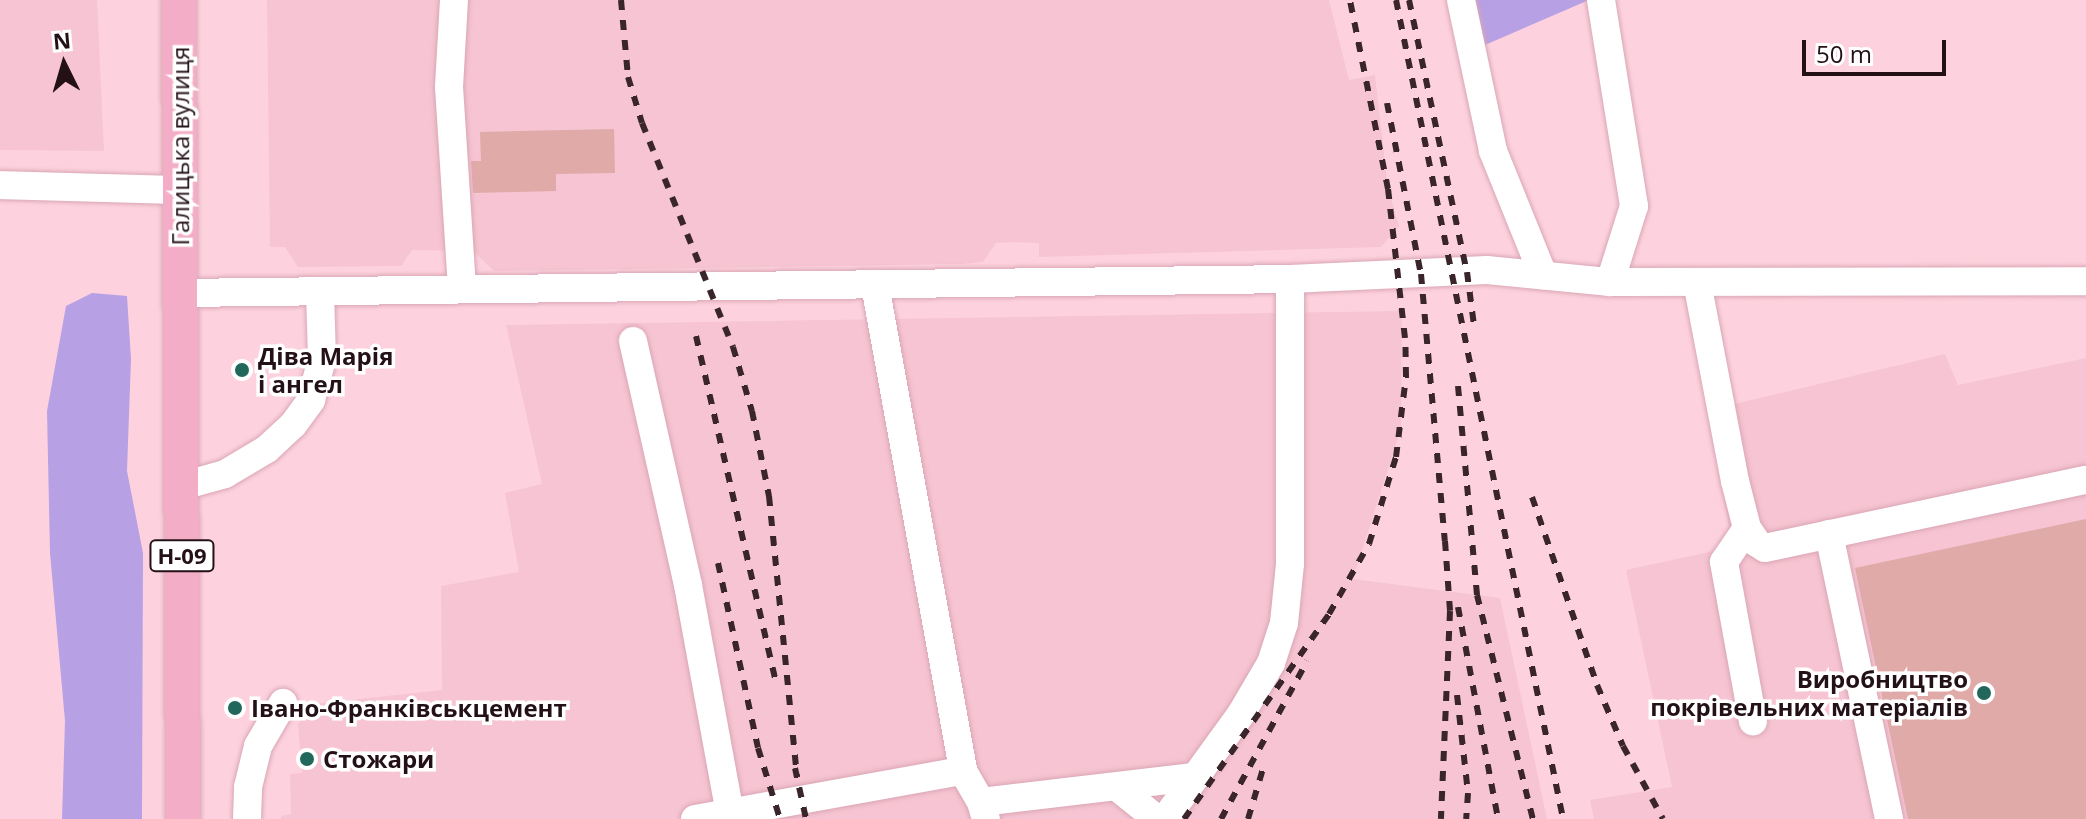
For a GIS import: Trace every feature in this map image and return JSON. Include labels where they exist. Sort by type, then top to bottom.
[{"type":"main road","name":"Галицька вулиця","points":[[179,0],[180,293]]},
{"type":"main road","name":"Н-09","points":[[180,293],[183,819]]},
{"type":"street","points":[[454,0],[449,87],[462,289]]},
{"type":"street","points":[[1461,0],[1493,151],[1543,275]]},
{"type":"street","points":[[1601,0],[1634,206],[1610,282]]},
{"type":"street","points":[[0,185],[180,190]]},
{"type":"street","points":[[180,293],[1290,279],[1487,270],[1610,282],[2086,281]]},
{"type":"street","points":[[1165,819],[1241,714],[1271,663],[1284,623],[1290,564],[1290,279]]},
{"type":"street","points":[[1697,282],[1747,528],[1757,543],[1765,548],[2086,480]]},
{"type":"street","points":[[875,285],[963,771],[984,810],[1195,777]]},
{"type":"street","points":[[182,486],[225,474],[267,449],[293,425],[311,400],[322,359],[320,291]]},
{"type":"street","points":[[633,341],[688,585],[730,813]]},
{"type":"street","points":[[1747,528],[1724,562],[1753,721]]},
{"type":"street","points":[[1829,534],[1889,819]]},
{"type":"street","points":[[247,819],[248,787],[258,746],[283,703]]},
{"type":"street","points":[[695,819],[963,771]]},
{"type":"street","points":[[1117,787],[1157,819]]},
{"type":"shaded area","points":[[0,0],[97,0],[104,151],[0,150]]},
{"type":"shaded area","points":[[267,0],[1329,0],[1349,80],[1375,75],[1388,189],[1399,226],[1381,247],[1039,257],[1039,243],[1012,242],[996,243],[983,262],[961,264],[494,271],[473,251],[412,250],[401,266],[298,267],[285,247],[270,247]]},
{"type":"shaded area","points":[[1461,0],[1589,0],[1471,51]]},
{"type":"shaded area","points":[[92,293],[127,296],[131,359],[127,471],[143,553],[142,819],[62,819],[65,721],[50,553],[47,411],[66,306]]},
{"type":"shaded area","points":[[1402,311],[1401,428],[1353,579],[1500,598],[1547,819],[281,819],[281,816],[291,814],[290,774],[302,773],[298,724],[312,704],[442,690],[441,586],[519,572],[505,493],[542,484],[506,325]]},
{"type":"shaded area","points":[[1945,354],[1958,385],[2086,358],[2086,819],[1594,819],[1590,800],[1672,787],[1626,570],[1732,547],[1709,410]]},
{"type":"building","points":[[614,129],[615,173],[556,174],[556,191],[473,193],[471,161],[481,161],[480,132]]},
{"type":"building","name":"Виробництво покрівельних матеріалів","points":[[2086,519],[2086,819],[1908,819],[1855,568]]},
{"type":"railway","points":[[621,0],[628,77],[642,123],[733,347],[752,411],[769,496],[797,777]]},
{"type":"railway","points":[[1184,819],[1329,614],[1369,544],[1396,457],[1406,377],[1405,338],[1388,189],[1350,0]]},
{"type":"railway","points":[[1396,0],[1563,819]]},
{"type":"railway","points":[[1409,0],[1467,272],[1474,325]]},
{"type":"railway","points":[[1387,103],[1421,274],[1445,541],[1450,611],[1441,819]]},
{"type":"railway","points":[[696,336],[777,686]]},
{"type":"railway","points":[[1458,386],[1477,595],[1533,819]]},
{"type":"railway","points":[[1532,497],[1597,685],[1623,746],[1663,819]]},
{"type":"railway","points":[[718,563],[758,748],[780,819]]},
{"type":"railway","points":[[1458,607],[1498,819]]},
{"type":"railway","points":[[1221,819],[1307,661]]},
{"type":"railway","points":[[1457,695],[1468,793],[1466,819]]},
{"type":"railway","points":[[1248,819],[1265,762]]},
{"type":"railway","points":[[795,768],[806,819]]},
{"type":"place","name":"Діва Марія і ангел","points":[[242,370]]},
{"type":"place","name":"Виробництво покрівельних матеріалів","points":[[1984,693]]},
{"type":"place","name":"Івано-Франківськцемент","points":[[235,708]]},
{"type":"place","name":"Стожари","points":[[307,759]]}]
